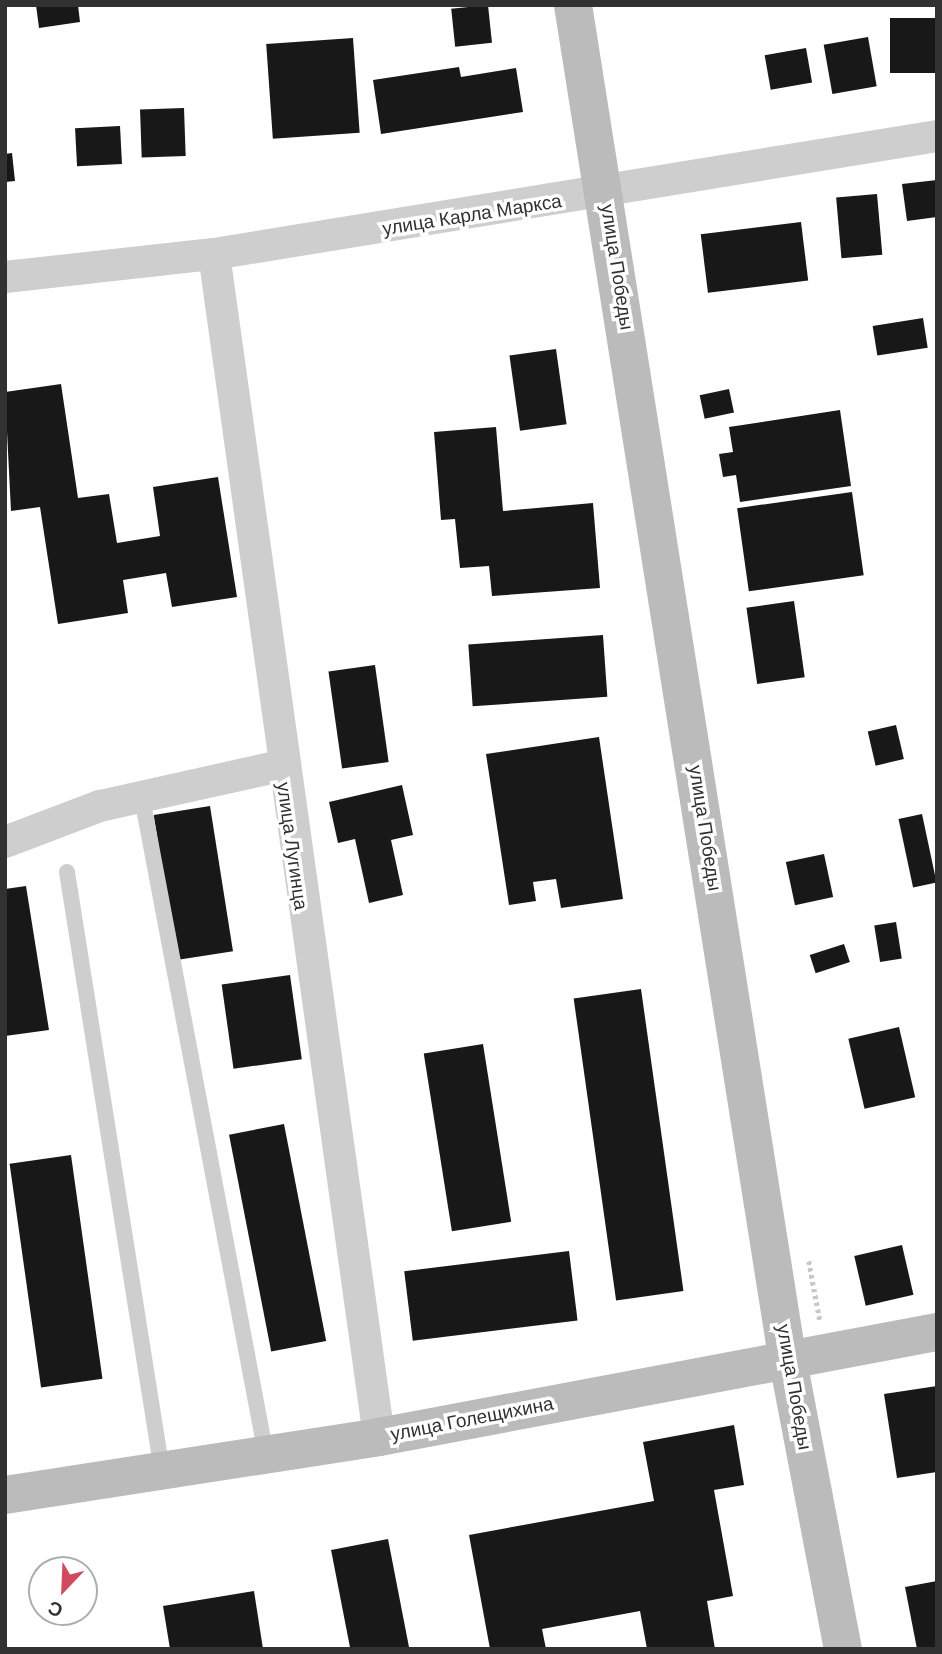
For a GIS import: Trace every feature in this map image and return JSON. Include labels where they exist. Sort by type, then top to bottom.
[{"type":"street","name":"улица Победы","points":[[573,5],[606,194],[787,1356],[843,1649]]},
{"type":"street","name":"улица Карла Маркса","points":[[5,277],[214,254],[606,194],[937,136]]},
{"type":"street","name":"улица Лугинца","points":[[214,254],[281,766],[379,1437]]},
{"type":"street","points":[[5,842],[100,806],[281,766]]},
{"type":"street","name":"улица Голещихина","points":[[5,1495],[379,1437],[787,1356],[937,1332]]},
{"type":"lane","points":[[142,798],[266,1455]]},
{"type":"lane","points":[[67,872],[162,1471]]},
{"type":"building","points":[[36,5],[78,5],[80,22],[39,28]]},
{"type":"building","points":[[488,5],[492,43],[455,47],[451,9]]},
{"type":"building","points":[[890,18],[937,18],[937,73],[890,73]]},
{"type":"building","points":[[868,37],[877,86],[832,94],[824,45]]},
{"type":"building","points":[[353,38],[360,133],[273,139],[266,44]]},
{"type":"building","points":[[806,48],[812,82],[771,90],[765,55]]},
{"type":"building","points":[[459,67],[461,77],[516,68],[523,112],[381,134],[373,80]]},
{"type":"building","points":[[184,108],[186,156],[142,158],[140,110]]},
{"type":"building","points":[[120,126],[122,164],[77,166],[75,128]]},
{"type":"building","points":[[12,153],[15,181],[5,182],[5,154]]},
{"type":"building","points":[[937,180],[937,217],[907,221],[902,184]]},
{"type":"building","points":[[877,194],[882,255],[841,258],[836,198]]},
{"type":"building","points":[[801,222],[808,281],[708,293],[701,234]]},
{"type":"building","points":[[923,318],[928,348],[877,356],[873,326]]},
{"type":"building","points":[[556,349],[567,424],[520,431],[509,356]]},
{"type":"building","points":[[61,384],[78,498],[109,494],[117,543],[160,536],[153,487],[218,477],[237,597],[172,607],[166,573],[123,580],[128,613],[58,624],[40,507],[11,511],[5,392]]},
{"type":"building","points":[[729,389],[734,412],[705,419],[700,395]]},
{"type":"building","points":[[840,410],[851,486],[740,502],[736,475],[723,477],[719,454],[733,452],[729,427]]},
{"type":"building","points":[[496,427],[503,511],[593,503],[600,588],[492,596],[489,566],[460,568],[455,519],[441,520],[434,432]]},
{"type":"building","points":[[852,492],[864,575],[749,591],[737,508]]},
{"type":"building","points":[[794,601],[805,677],[757,684],[746,608]]},
{"type":"building","points":[[603,635],[607,697],[473,706],[468,644]]},
{"type":"building","points":[[375,665],[389,762],[342,769],[328,672]]},
{"type":"building","points":[[896,725],[904,759],[876,766],[868,732]]},
{"type":"building","points":[[599,737],[623,899],[561,908],[556,879],[533,882],[536,901],[509,905],[486,754]]},
{"type":"building","points":[[402,785],[413,835],[391,840],[403,895],[369,903],[355,839],[338,843],[329,802]]},
{"type":"building","points":[[210,806],[233,951],[177,960],[154,815]]},
{"type":"building","points":[[922,814],[937,882],[913,887],[899,819]]},
{"type":"building","points":[[824,854],[833,897],[795,905],[786,862]]},
{"type":"building","points":[[26,886],[49,1030],[5,1036],[5,889]]},
{"type":"building","points":[[896,922],[902,959],[880,962],[874,925]]},
{"type":"building","points":[[844,944],[850,962],[816,973],[810,955]]},
{"type":"building","points":[[290,975],[302,1059],[234,1069],[222,985]]},
{"type":"building","points":[[641,989],[683,1291],[616,1300],[574,998]]},
{"type":"building","points":[[899,1027],[915,1097],[865,1109],[848,1039]]},
{"type":"building","points":[[483,1044],[511,1222],[452,1231],[424,1053]]},
{"type":"building","points":[[284,1124],[326,1341],[271,1352],[229,1135]]},
{"type":"building","points":[[71,1155],[102,1379],[41,1387],[10,1164]]},
{"type":"building","points":[[902,1245],[913,1295],[866,1306],[854,1256]]},
{"type":"building","points":[[569,1251],[578,1320],[413,1341],[404,1271]]},
{"type":"building","points":[[937,1386],[937,1472],[897,1478],[884,1394]]},
{"type":"building","points":[[734,1425],[744,1485],[714,1490],[733,1596],[707,1601],[715,1649],[647,1649],[640,1611],[542,1629],[546,1649],[490,1649],[469,1535],[654,1501],[643,1442]]},
{"type":"building","points":[[388,1539],[409,1649],[350,1649],[331,1550]]},
{"type":"building","points":[[937,1581],[937,1649],[917,1649],[905,1587]]},
{"type":"building","points":[[254,1591],[263,1649],[170,1649],[163,1606]]}]
